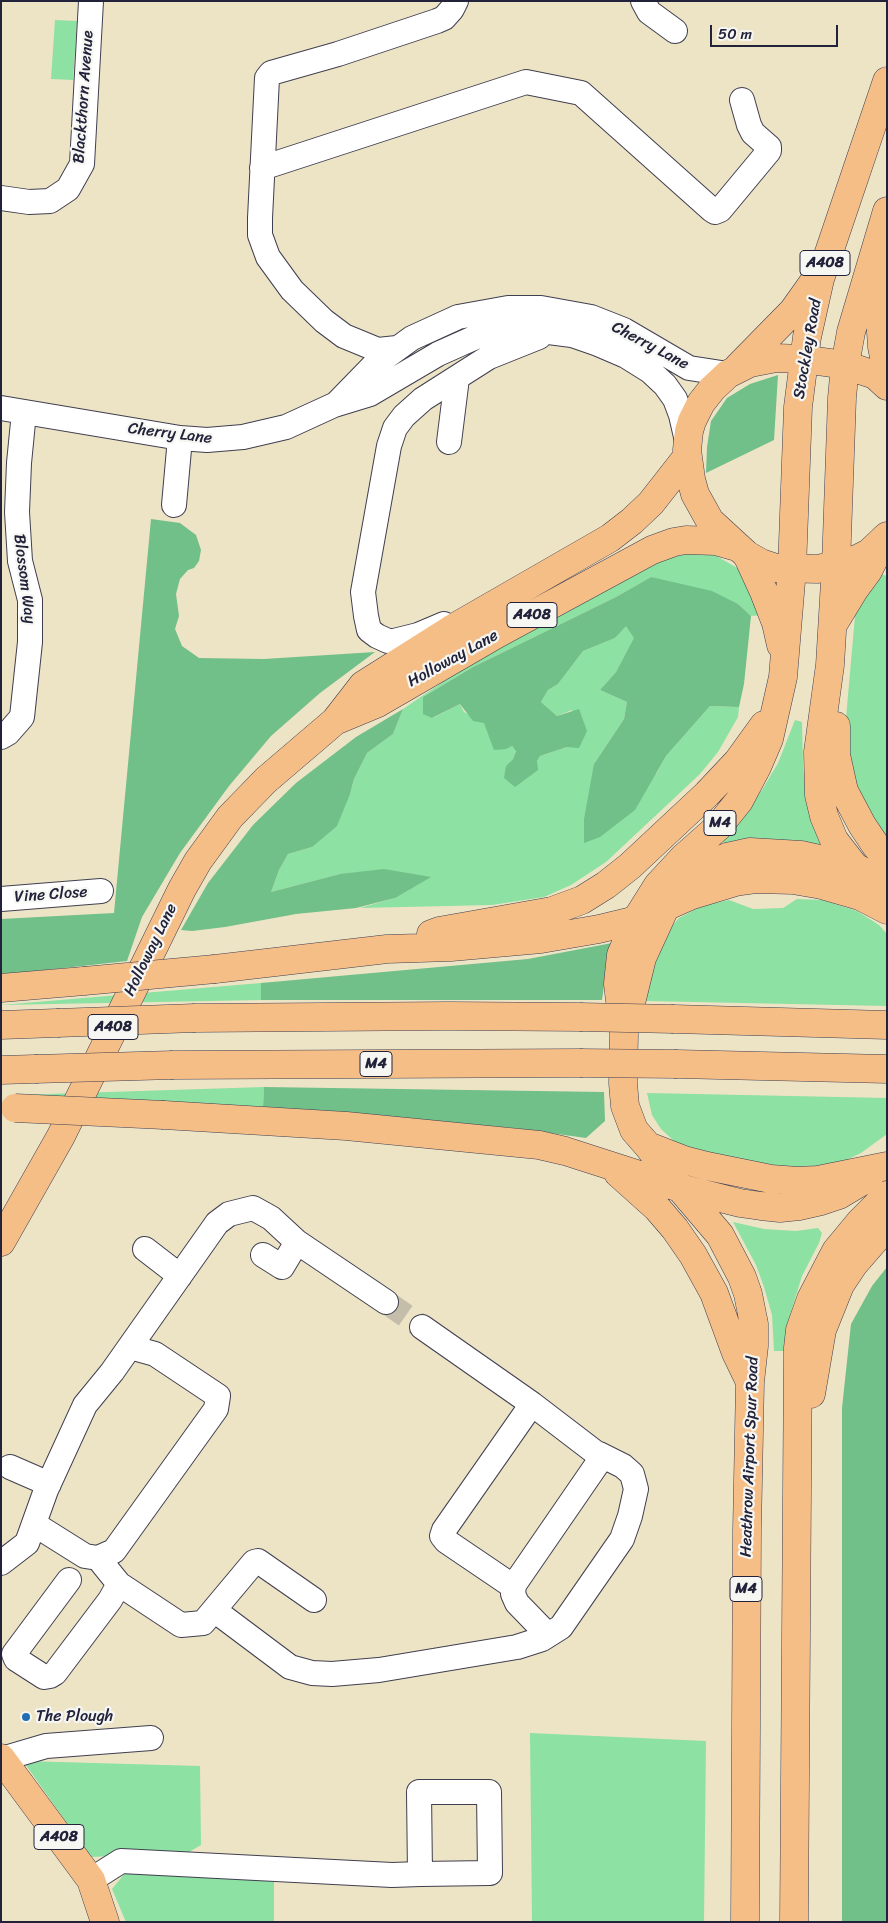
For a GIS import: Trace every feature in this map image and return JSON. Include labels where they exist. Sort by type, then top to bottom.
[{"type":"main road","name":"Stockley Road","points":[[792,568],[798,407],[803,359],[818,287],[887,81]]},
{"type":"main road","name":"A408","points":[[836,565],[842,398],[845,365],[851,332],[887,211]]},
{"type":"main road","name":"A408","points":[[877,244],[880,329],[887,372]]},
{"type":"main road","name":"A408","points":[[829,251],[818,276],[793,311],[712,389],[697,411],[690,426],[687,449],[691,479],[701,508],[710,521],[742,551],[761,563],[776,568],[818,569],[836,565],[857,559],[869,553],[885,538]]},
{"type":"main road","name":"A408","points":[[732,371],[750,363],[776,358],[803,359],[845,365],[875,375],[887,386]]},
{"type":"main road","name":"Holloway Lane","points":[[1,1242],[61,1136],[166,918],[198,860],[230,817],[306,744],[335,721],[363,685],[450,630],[610,538],[632,521],[651,503],[687,449]]},
{"type":"main road","name":"M4","points":[[833,624],[868,571],[885,538]]},
{"type":"main road","name":"Holloway Lane","points":[[335,721],[378,703],[504,630],[652,550],[674,542],[692,539],[716,541],[742,551]]},
{"type":"main road","name":"M4","points":[[742,551],[764,592],[776,624],[785,663]]},
{"type":"main road","name":"M4","points":[[836,565],[830,665],[820,732],[819,795],[824,816],[834,840],[887,906]]},
{"type":"main road","name":"M4","points":[[792,568],[785,663],[769,739],[758,767],[739,801],[718,827],[683,858],[658,885],[636,920],[624,947],[619,964],[618,995],[624,1034],[623,1084],[625,1106],[634,1130],[648,1146],[684,1160],[771,1179],[797,1181],[818,1180],[886,1165]]},
{"type":"main road","name":"M4","points":[[830,665],[836,698],[836,755],[844,791],[862,826],[887,858]]},
{"type":"main road","name":"M4","points":[[387,949],[439,930],[552,911],[582,900],[606,885],[652,846],[707,794],[738,761],[776,709]]},
{"type":"main road","name":"M4","points":[[624,1034],[642,958],[665,908],[682,887],[698,872],[727,857],[750,852],[776,852],[814,857],[855,867],[887,885]]},
{"type":"main road","name":"M4","points":[[1,988],[215,969],[387,949],[451,947],[541,939],[599,929],[636,920],[692,895],[718,886],[742,881],[774,878],[822,885],[860,896],[887,910]]},
{"type":"main road","points":[[1,1026],[196,1018],[449,1016],[674,1019],[887,1025]]},
{"type":"main road","name":"M4","points":[[1,1070],[173,1065],[580,1063],[887,1070]]},
{"type":"main road","name":"M4","points":[[8,1108],[346,1126],[539,1145],[565,1151],[680,1188],[740,1203],[780,1208],[799,1206],[839,1195],[886,1165]]},
{"type":"main road","name":"Heathrow Airport Spur Road","points":[[648,1146],[680,1188],[720,1235],[742,1277],[748,1294],[754,1324],[754,1346],[750,1382],[745,1723],[745,1922]]},
{"type":"main road","name":"M4","points":[[606,1164],[657,1208],[675,1229],[714,1292],[736,1352],[750,1382]]},
{"type":"main road","points":[[794,1922],[798,1348],[800,1330],[811,1298],[836,1251],[860,1222],[887,1195]]},
{"type":"main road","points":[[797,1487],[818,1352],[828,1315],[840,1284],[854,1264],[887,1226]]},
{"type":"main road","name":"A408","points":[[2,1758],[90,1880],[105,1922]]},
{"type":"street","name":"Blackthorn Avenue","points":[[1,198],[29,202],[50,201],[68,189],[82,164],[91,1]]},
{"type":"street","points":[[397,348],[378,350],[364,346],[344,336],[324,321],[281,278],[268,257],[260,234],[268,75],[438,21],[444,18],[456,1]]},
{"type":"street","points":[[644,1],[649,12],[675,31]]},
{"type":"street","points":[[262,168],[526,82],[581,93],[716,212],[720,210],[769,151],[769,147],[753,133],[742,100]]},
{"type":"street","name":"Cherry Lane","points":[[334,405],[359,378],[397,348],[425,331],[458,317],[494,310],[541,308],[572,312],[607,322],[624,330],[689,368],[732,371]]},
{"type":"street","name":"Cherry Lane","points":[[1,408],[180,438],[207,440],[263,434],[286,427],[334,405],[370,394],[438,354],[476,337],[522,330],[555,332],[584,339],[613,350],[637,363],[658,378],[678,406],[687,449]]},
{"type":"street","points":[[518,592],[418,635],[388,641],[369,630],[363,592],[389,446],[395,428],[404,416],[423,399],[489,357],[555,332]]},
{"type":"street","points":[[449,442],[457,378]]},
{"type":"street","name":"Blossom Way","points":[[1,737],[8,733],[22,717],[30,642],[30,600],[20,561],[17,512],[24,412]]},
{"type":"street","points":[[174,506],[180,438]]},
{"type":"street","name":"Vine Close","points":[[1,898],[102,891]]},
{"type":"street","points":[[1,1563],[28,1544],[49,1484],[85,1405],[130,1347],[217,1223],[229,1214],[253,1208],[271,1218],[297,1242],[386,1302]]},
{"type":"street","points":[[263,1255],[282,1267],[297,1242]]},
{"type":"street","points":[[145,1249],[180,1276]]},
{"type":"street","points":[[214,1610],[290,1667],[312,1673],[332,1674],[379,1670],[517,1647],[548,1635],[561,1627],[622,1540],[636,1490],[632,1474],[623,1466],[599,1454],[422,1326]]},
{"type":"street","points":[[34,1524],[85,1556],[98,1558],[114,1550],[216,1409],[218,1396],[160,1357],[130,1347]]},
{"type":"street","points":[[514,1585],[508,1583],[442,1536],[444,1530],[532,1404]]},
{"type":"street","points":[[548,1635],[517,1603],[513,1594],[514,1585],[600,1460],[599,1454]]},
{"type":"street","points":[[10,1467],[49,1484]]},
{"type":"street","points":[[98,1558],[119,1584],[181,1626],[203,1624],[254,1562],[258,1560],[314,1600]]},
{"type":"street","points":[[69,1580],[14,1654],[16,1659],[44,1677],[54,1673],[110,1600],[119,1584]]},
{"type":"street","points":[[2,1758],[46,1746],[151,1738]]},
{"type":"street","points":[[90,1880],[121,1860],[392,1875],[490,1873],[489,1792],[419,1792],[420,1874]]},
{"type":"green space","points":[[55,20],[77,21],[73,80],[51,79]]},
{"type":"green space","points":[[778,375],[774,440],[706,473],[711,421],[727,398],[750,384]]},
{"type":"green space","points":[[151,519],[180,523],[196,535],[201,550],[199,561],[194,568],[188,570],[180,579],[176,594],[179,616],[175,629],[182,646],[199,658],[264,659],[375,652],[320,693],[271,736],[229,786],[180,853],[142,917],[127,961],[1,975],[1,919],[114,913]]},
{"type":"green space","points":[[677,553],[711,553],[741,570],[762,615],[751,616],[738,604],[651,577],[616,597],[473,667],[423,697],[433,718],[460,704],[464,712],[484,723],[516,750],[513,759],[506,767],[537,761],[540,756],[567,747],[572,710],[557,716],[541,702],[548,690],[558,684],[583,651],[615,638],[626,625],[635,637],[616,672],[600,690],[627,702],[624,719],[594,764],[656,774],[666,756],[710,706],[739,707],[738,717],[718,752],[700,774],[606,862],[571,885],[544,897],[492,905],[360,908],[395,898],[340,874],[271,892],[279,870],[288,854],[312,847],[350,794],[354,779],[367,753],[393,734],[403,709],[481,656],[656,560]]},
{"type":"green space","points":[[881,574],[887,576],[887,836],[869,820],[848,763],[846,718],[856,605]]},
{"type":"green space","points":[[651,577],[712,591],[738,604],[751,616],[744,684],[739,707],[710,706],[666,756],[635,810],[600,837],[584,843],[584,819],[594,764],[624,719],[627,702],[600,690],[616,672],[634,638],[626,626],[615,638],[583,651],[558,684],[548,690],[541,702],[557,716],[579,709],[587,731],[579,748],[567,747],[540,756],[537,761],[538,770],[515,787],[504,778],[506,766],[513,759],[516,751],[512,746],[506,749],[494,750],[484,723],[473,721],[460,704],[432,718],[423,714],[423,697],[473,667],[616,597]]},
{"type":"green space","points":[[403,709],[393,734],[367,753],[354,779],[337,826],[312,847],[288,854],[279,870],[271,892],[340,874],[384,869],[431,877],[395,898],[356,908],[296,914],[225,927],[192,931],[181,930],[208,883],[253,825],[296,783],[356,737]]},
{"type":"green space","points":[[795,720],[802,722],[806,793],[829,846],[780,840],[749,840],[723,843],[724,835],[746,813],[778,763]]},
{"type":"green space","points":[[797,899],[822,900],[857,911],[879,925],[887,934],[887,1006],[646,1001],[649,979],[662,937],[679,918],[702,906],[729,900],[753,909],[783,908]]},
{"type":"green space","points":[[612,943],[602,1000],[261,1000],[261,983],[528,959]]},
{"type":"green space","points":[[261,983],[261,1000],[1,1005]]},
{"type":"green space","points":[[264,1087],[263,1108],[16,1095]]},
{"type":"green space","points":[[264,1087],[604,1092],[605,1121],[586,1138],[514,1128],[263,1108]]},
{"type":"green space","points":[[647,1093],[887,1098],[887,1134],[861,1153],[844,1161],[798,1171],[689,1149],[674,1141],[661,1129],[652,1115]]},
{"type":"green space","points":[[733,1222],[764,1229],[796,1231],[818,1228],[822,1233],[802,1276],[790,1315],[784,1351],[774,1351],[772,1315],[764,1287],[756,1265]]},
{"type":"green space","points":[[887,1267],[887,1922],[842,1922],[842,1408],[851,1324],[872,1286]]},
{"type":"green space","points":[[530,1733],[706,1741],[704,1922],[516,1922],[532,1921]]},
{"type":"green space","points":[[23,1761],[200,1766],[201,1845],[189,1852],[91,1857]]},
{"type":"green space","points":[[126,1872],[274,1874],[274,1922],[126,1922],[112,1889]]},
{"type":"tunnel","points":[[386,1302],[422,1327]]},
{"type":"place","name":"The Plough","points":[[26,1717]]}]
